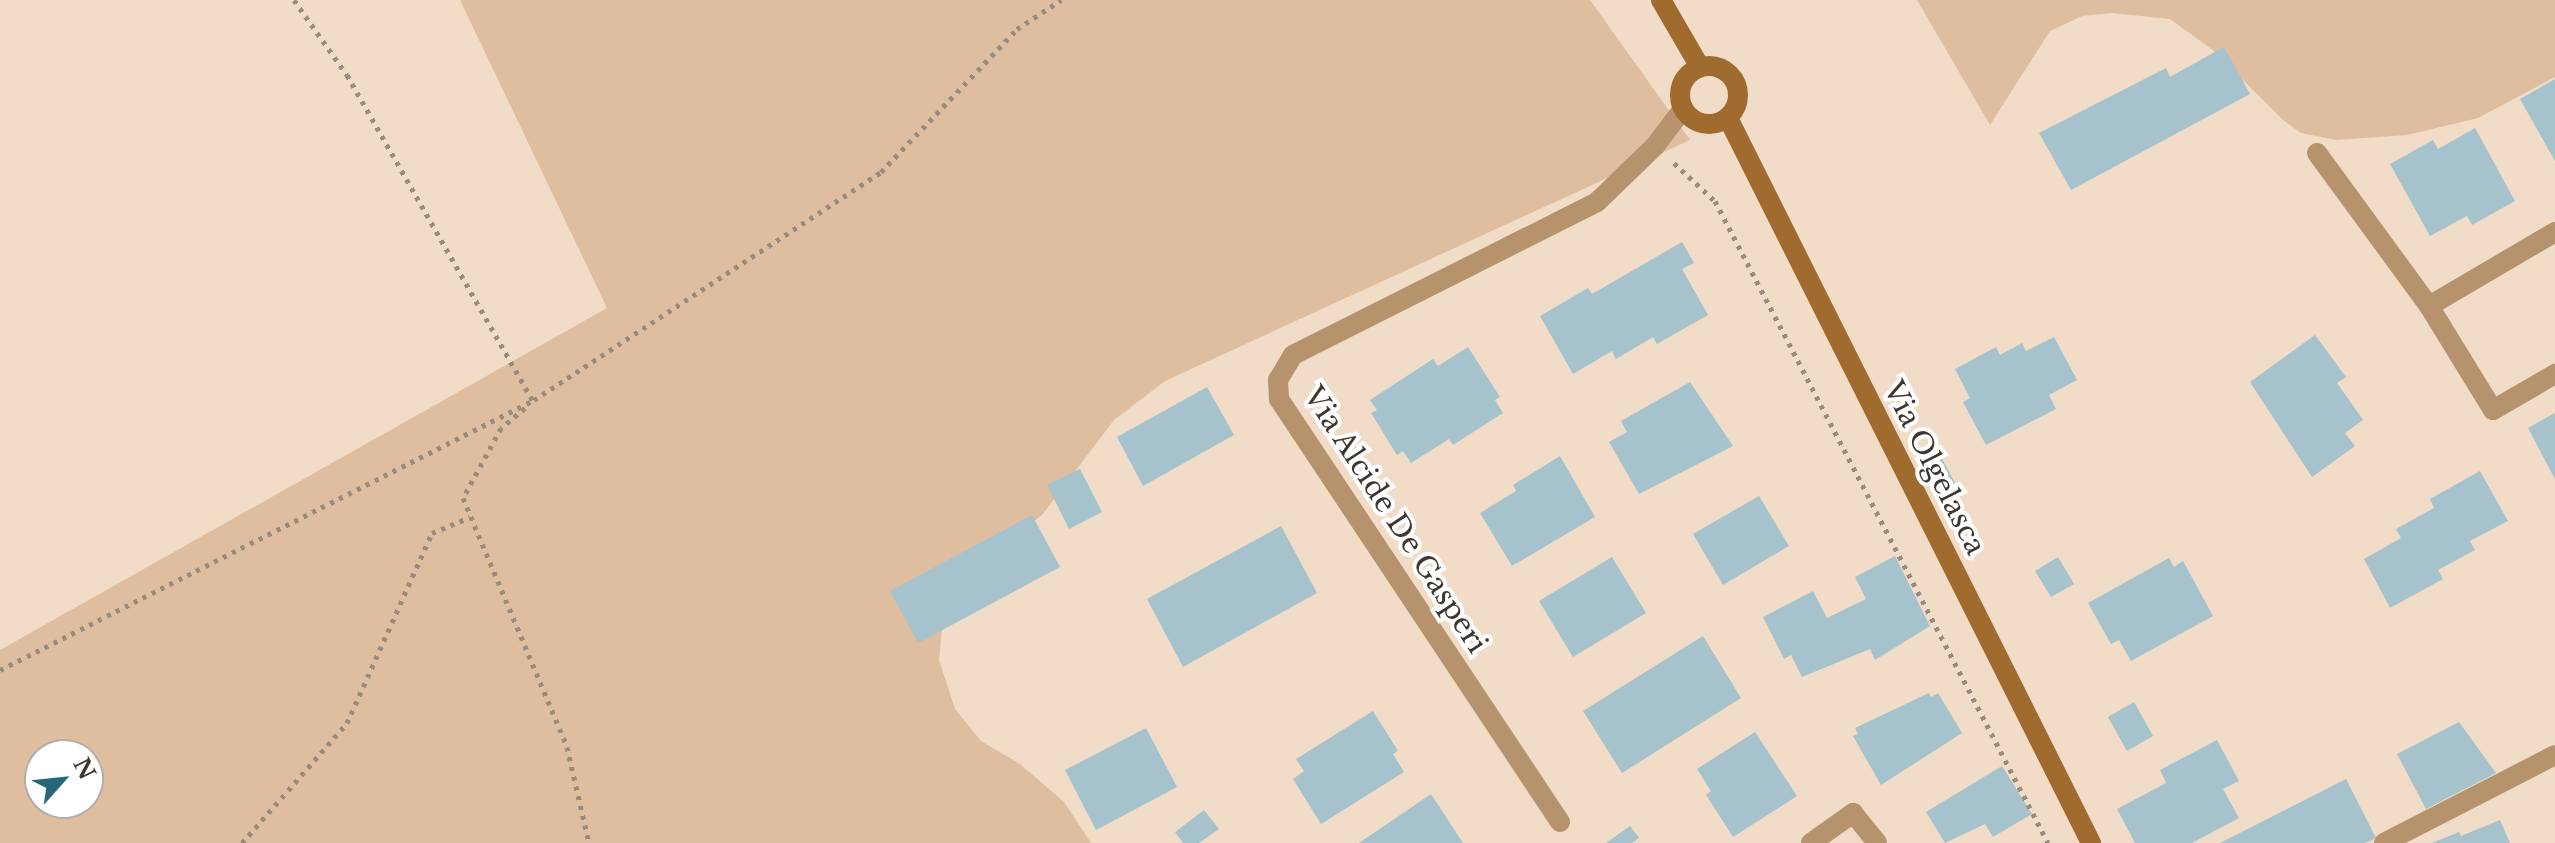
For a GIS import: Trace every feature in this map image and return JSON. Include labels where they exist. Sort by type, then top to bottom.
[{"type":"street","points":[[1661,0],[1700,67]]},
{"type":"street","points":[[1700,67],[1724,70],[1736,85],[1736,105],[1728,118],[1714,124],[1698,123],[1683,109],[1680,88],[1700,67]]},
{"type":"street","name":"Via Alcide De Gasperi","points":[[1560,822],[1279,399],[1278,380],[1293,355],[1597,202],[1655,146],[1683,109]]},
{"type":"street","name":"Via Olgelasca","points":[[1728,118],[2091,843]]},
{"type":"street","points":[[2317,153],[2429,306],[2493,410],[2555,374]]},
{"type":"street","points":[[2429,306],[2555,232]]},
{"type":"street","points":[[2384,843],[2555,755]]},
{"type":"street","points":[[1811,843],[1853,813],[1877,843]]},
{"type":"path","points":[[294,0],[347,75],[534,400]]},
{"type":"path","points":[[0,670],[534,400],[881,172],[1017,29],[1061,0]]},
{"type":"path","points":[[1655,146],[1715,201],[2048,843]]},
{"type":"path","points":[[534,400],[495,439],[463,498],[567,747],[589,843]]},
{"type":"path","points":[[242,843],[347,723],[432,533],[470,517]]},
{"type":"shaded area","points":[[460,0],[1590,0],[1690,140],[1165,381],[1114,420],[1042,515],[993,553],[944,607],[939,660],[955,709],[981,741],[1020,764],[1064,802],[1091,843],[0,843],[0,650],[607,308]]},
{"type":"shaded area","points":[[1917,0],[2555,0],[2555,77],[2478,118],[2407,135],[2336,140],[2301,133],[2282,119],[2214,51],[2170,19],[2112,13],[2082,16],[2050,31],[1990,125]]},
{"type":"building","points":[[2224,47],[2250,94],[2071,190],[2039,133],[2166,68],[2170,77]]},
{"type":"building","points":[[2555,79],[2555,161],[2520,99]]},
{"type":"building","points":[[2475,128],[2515,201],[2472,225],[2467,216],[2430,236],[2390,164],[2433,140],[2438,149]]},
{"type":"building","points":[[1682,242],[1694,263],[1682,269],[1708,315],[1657,344],[1653,337],[1616,359],[1612,351],[1573,374],[1540,316],[1588,288],[1592,294]]},
{"type":"building","points":[[2315,335],[2346,377],[2337,383],[2363,420],[2345,433],[2355,446],[2312,477],[2250,382]]},
{"type":"building","points":[[2054,337],[2077,380],[2049,395],[2056,409],[1986,445],[1963,402],[1970,398],[1955,369],[1996,347],[2000,355],[2022,343],[2026,351]]},
{"type":"building","points":[[1468,347],[1500,397],[1495,400],[1503,413],[1453,445],[1449,439],[1411,463],[1403,451],[1397,455],[1371,413],[1377,410],[1370,400],[1433,359],[1438,366]]},
{"type":"building","points":[[1690,382],[1733,446],[1639,494],[1609,442],[1627,432],[1621,421]]},
{"type":"building","points":[[1207,387],[1234,435],[1143,486],[1117,437]]},
{"type":"building","points":[[2555,413],[2555,479],[2528,428]]},
{"type":"building","points":[[1937,449],[1955,483],[1940,491],[1923,456]]},
{"type":"building","points":[[1560,456],[1595,517],[1512,566],[1480,513],[1516,491],[1513,485]]},
{"type":"building","points":[[1080,469],[1102,512],[1069,529],[1047,485]]},
{"type":"building","points":[[2480,471],[2508,521],[2470,541],[2475,550],[2438,570],[2443,579],[2390,608],[2364,559],[2401,538],[2396,529],[2434,508],[2430,499]]},
{"type":"building","points":[[1759,496],[1789,546],[1723,585],[1693,534]]},
{"type":"building","points":[[1032,515],[1060,567],[918,643],[890,591]]},
{"type":"building","points":[[1281,526],[1317,593],[1183,667],[1147,599]]},
{"type":"building","points":[[1895,556],[1930,626],[1875,660],[1870,649],[1802,677],[1791,655],[1784,659],[1763,617],[1813,591],[1827,618],[1866,599],[1855,577]]},
{"type":"building","points":[[1612,557],[1646,613],[1573,657],[1539,601]]},
{"type":"building","points":[[2058,557],[2074,584],[2051,597],[2035,571]]},
{"type":"building","points":[[2169,558],[2174,567],[2183,561],[2213,616],[2131,661],[2119,640],[2111,644],[2088,603]]},
{"type":"building","points":[[1703,636],[1741,698],[1622,773],[1583,711]]},
{"type":"building","points":[[1929,693],[1931,697],[1938,693],[1962,733],[1881,785],[1853,736],[1858,734],[1855,728]]},
{"type":"building","points":[[2134,702],[2153,736],[2127,751],[2108,717]]},
{"type":"building","points":[[1373,711],[1398,751],[1393,754],[1404,772],[1321,824],[1293,779],[1304,771],[1296,759]]},
{"type":"building","points":[[2459,722],[2496,773],[2426,809],[2397,754]]},
{"type":"building","points":[[1146,728],[1177,787],[1096,830],[1065,770]]},
{"type":"building","points":[[1755,732],[1797,796],[1733,837],[1706,795],[1711,791],[1697,769]]},
{"type":"building","points":[[2217,740],[2239,781],[2223,789],[2239,818],[2192,843],[2135,843],[2117,809],[2166,783],[2160,770]]},
{"type":"building","points":[[2002,766],[2032,814],[1993,837],[1985,824],[1945,843],[1926,812]]},
{"type":"building","points":[[2346,779],[2376,838],[2365,843],[2220,843]]},
{"type":"building","points":[[1431,794],[1463,843],[1359,843]]},
{"type":"building","points":[[1204,810],[1219,829],[1199,843],[1183,843],[1175,832]]},
{"type":"building","points":[[2500,820],[2510,843],[2432,843],[2459,832],[2461,836]]},
{"type":"building","points":[[1630,826],[1639,838],[1632,843],[1606,843]]}]
